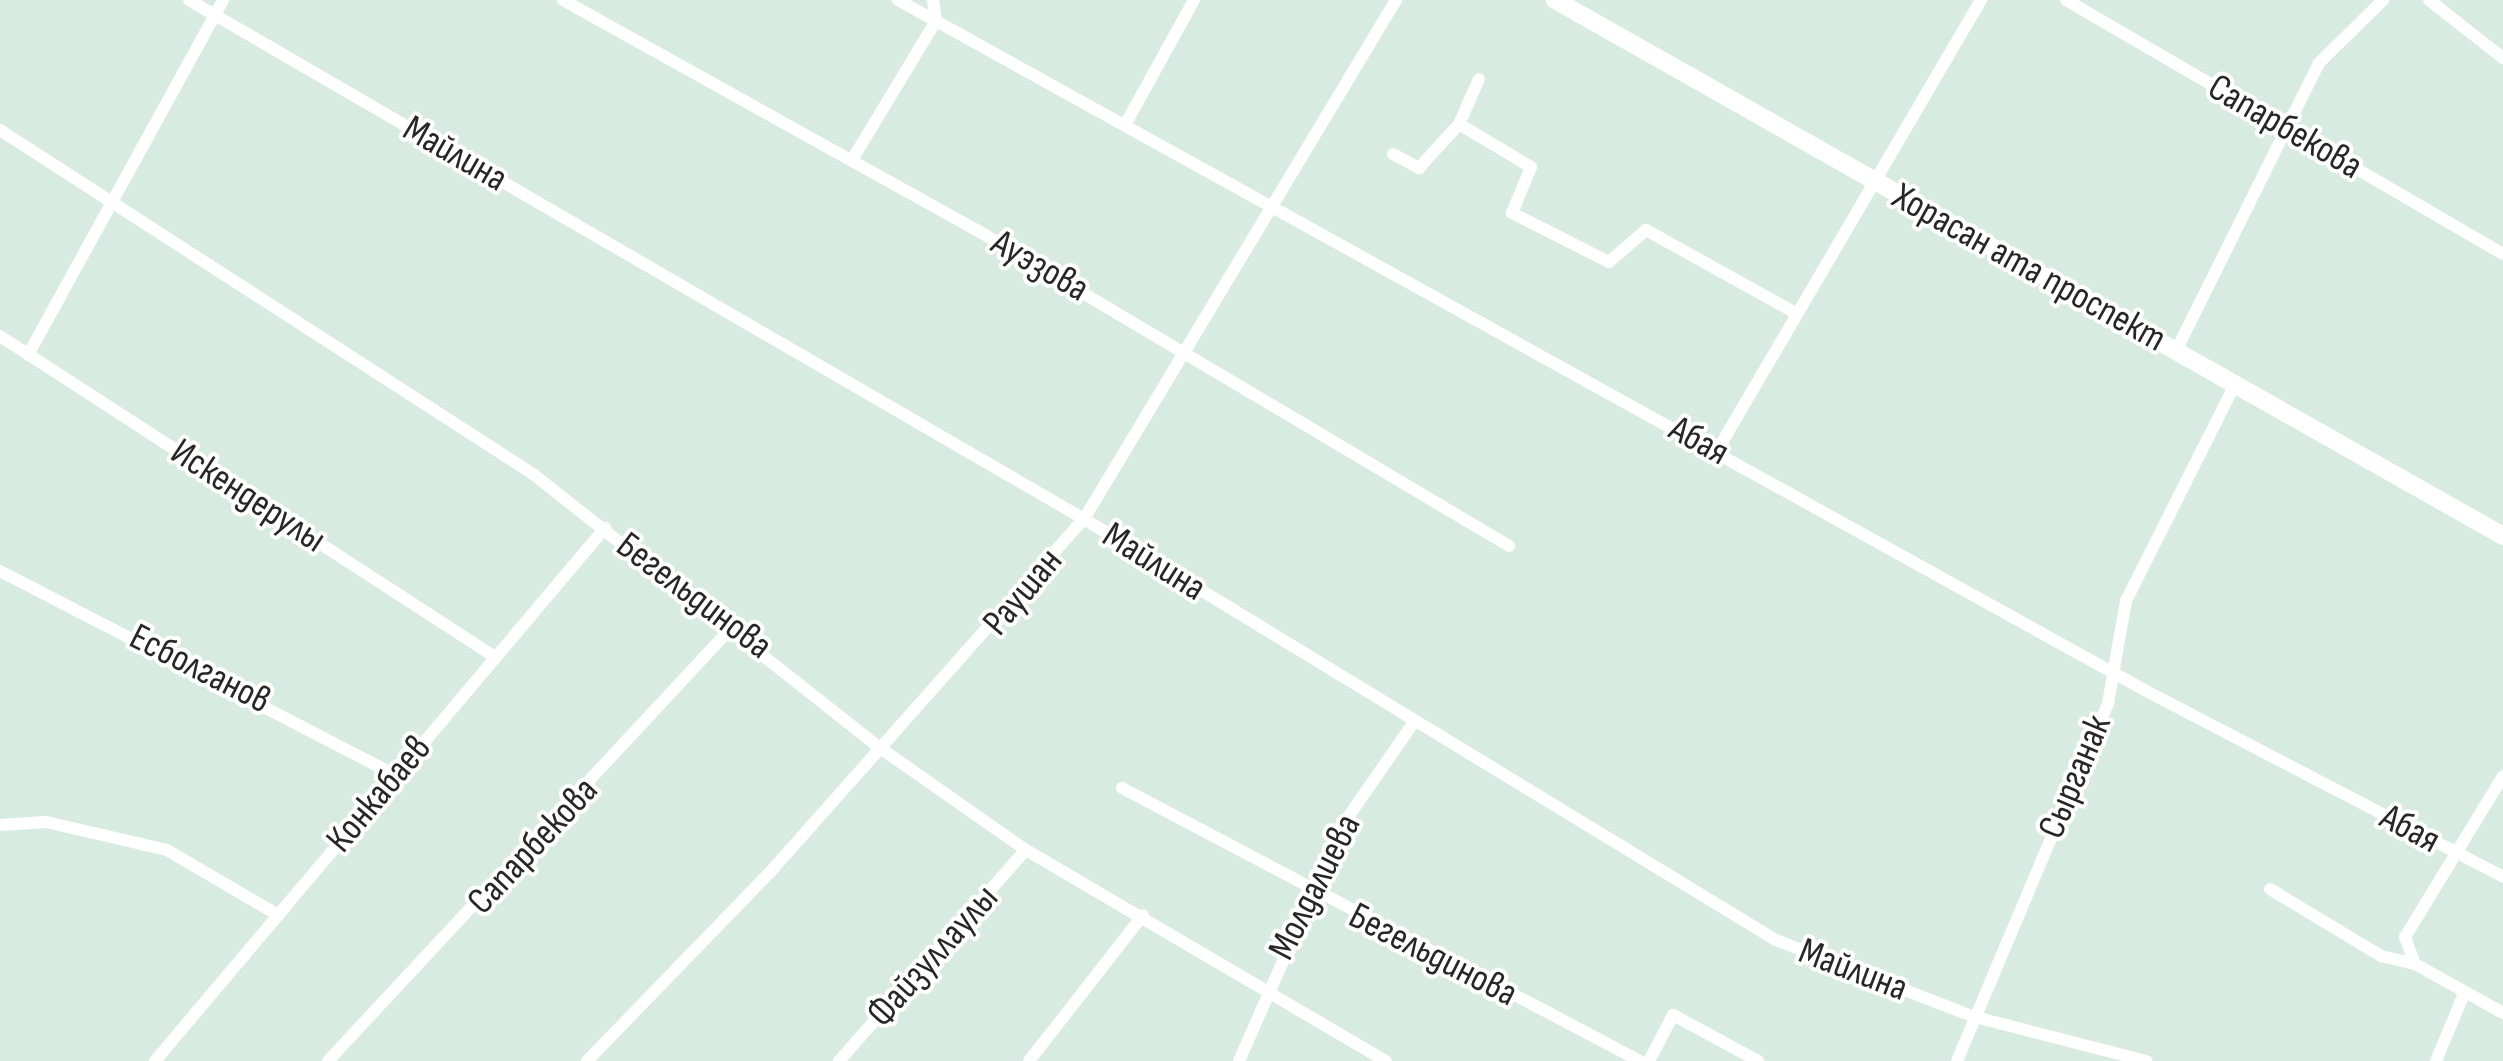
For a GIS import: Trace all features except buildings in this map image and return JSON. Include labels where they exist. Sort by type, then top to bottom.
[{"type":"main road","name":"Хорасан ата проспект","points":[[1555,0],[2503,536]]},
{"type":"street","name":"Майлина","points":[[189,0],[1084,519],[1776,940],[1974,1017],[2146,1061]]},
{"type":"street","points":[[28,355],[223,0]]},
{"type":"street","name":"Ауэзова","points":[[563,0],[1188,352],[1509,546]]},
{"type":"street","name":"Абая","points":[[898,0],[2109,670],[2503,877]]},
{"type":"street","points":[[852,160],[936,21],[933,0]]},
{"type":"street","points":[[1125,125],[1194,0]]},
{"type":"street","name":"Раушан","points":[[587,1061],[882,750],[1084,519],[1278,209],[1396,0]]},
{"type":"street","points":[[1717,451],[1981,0]]},
{"type":"street","name":"Сапарбекова","points":[[2066,0],[2503,254]]},
{"type":"street","points":[[2176,351],[2319,63],[2383,0]]},
{"type":"street","points":[[2429,0],[2503,58]]},
{"type":"street","points":[[1393,154],[1419,168],[1459,124],[1479,78]]},
{"type":"street","points":[[1459,124],[1531,167],[1512,213],[1609,262],[1646,230],[1796,314]]},
{"type":"street","name":"Бегельдинова","points":[[0,130],[362,359],[605,528],[733,626],[882,750],[1026,850],[1266,984],[1386,1061]]},
{"type":"street","name":"Искендерулы","points":[[0,336],[495,657]]},
{"type":"street","name":"Сырганак","points":[[1957,1061],[2108,703],[2109,670],[2126,601],[2235,384]]},
{"type":"street","name":"Конкабаев","points":[[155,1061],[605,528]]},
{"type":"street","name":"Есболганов","points":[[0,571],[395,775]]},
{"type":"street","name":"Сапарбекова","points":[[328,1061],[733,626]]},
{"type":"street","name":"Молдалиева","points":[[1239,1061],[1263,1022],[1266,984],[1344,823],[1414,722]]},
{"type":"street","points":[[2415,964],[2405,936],[2452,851],[2503,776]]},
{"type":"street","name":"Бегельдинова","points":[[1122,788],[1310,893],[1640,1061]]},
{"type":"street","points":[[0,825],[46,822],[166,850],[278,915]]},
{"type":"street","name":"Файзуллаулы","points":[[839,1061],[1026,850]]},
{"type":"street","points":[[2270,889],[2381,956],[2415,964],[2463,996],[2503,1013]]},
{"type":"street","points":[[1029,1061],[1143,915]]},
{"type":"street","points":[[2436,1061],[2463,996]]},
{"type":"street","points":[[1650,1061],[1674,1015],[1758,1061]]}]
